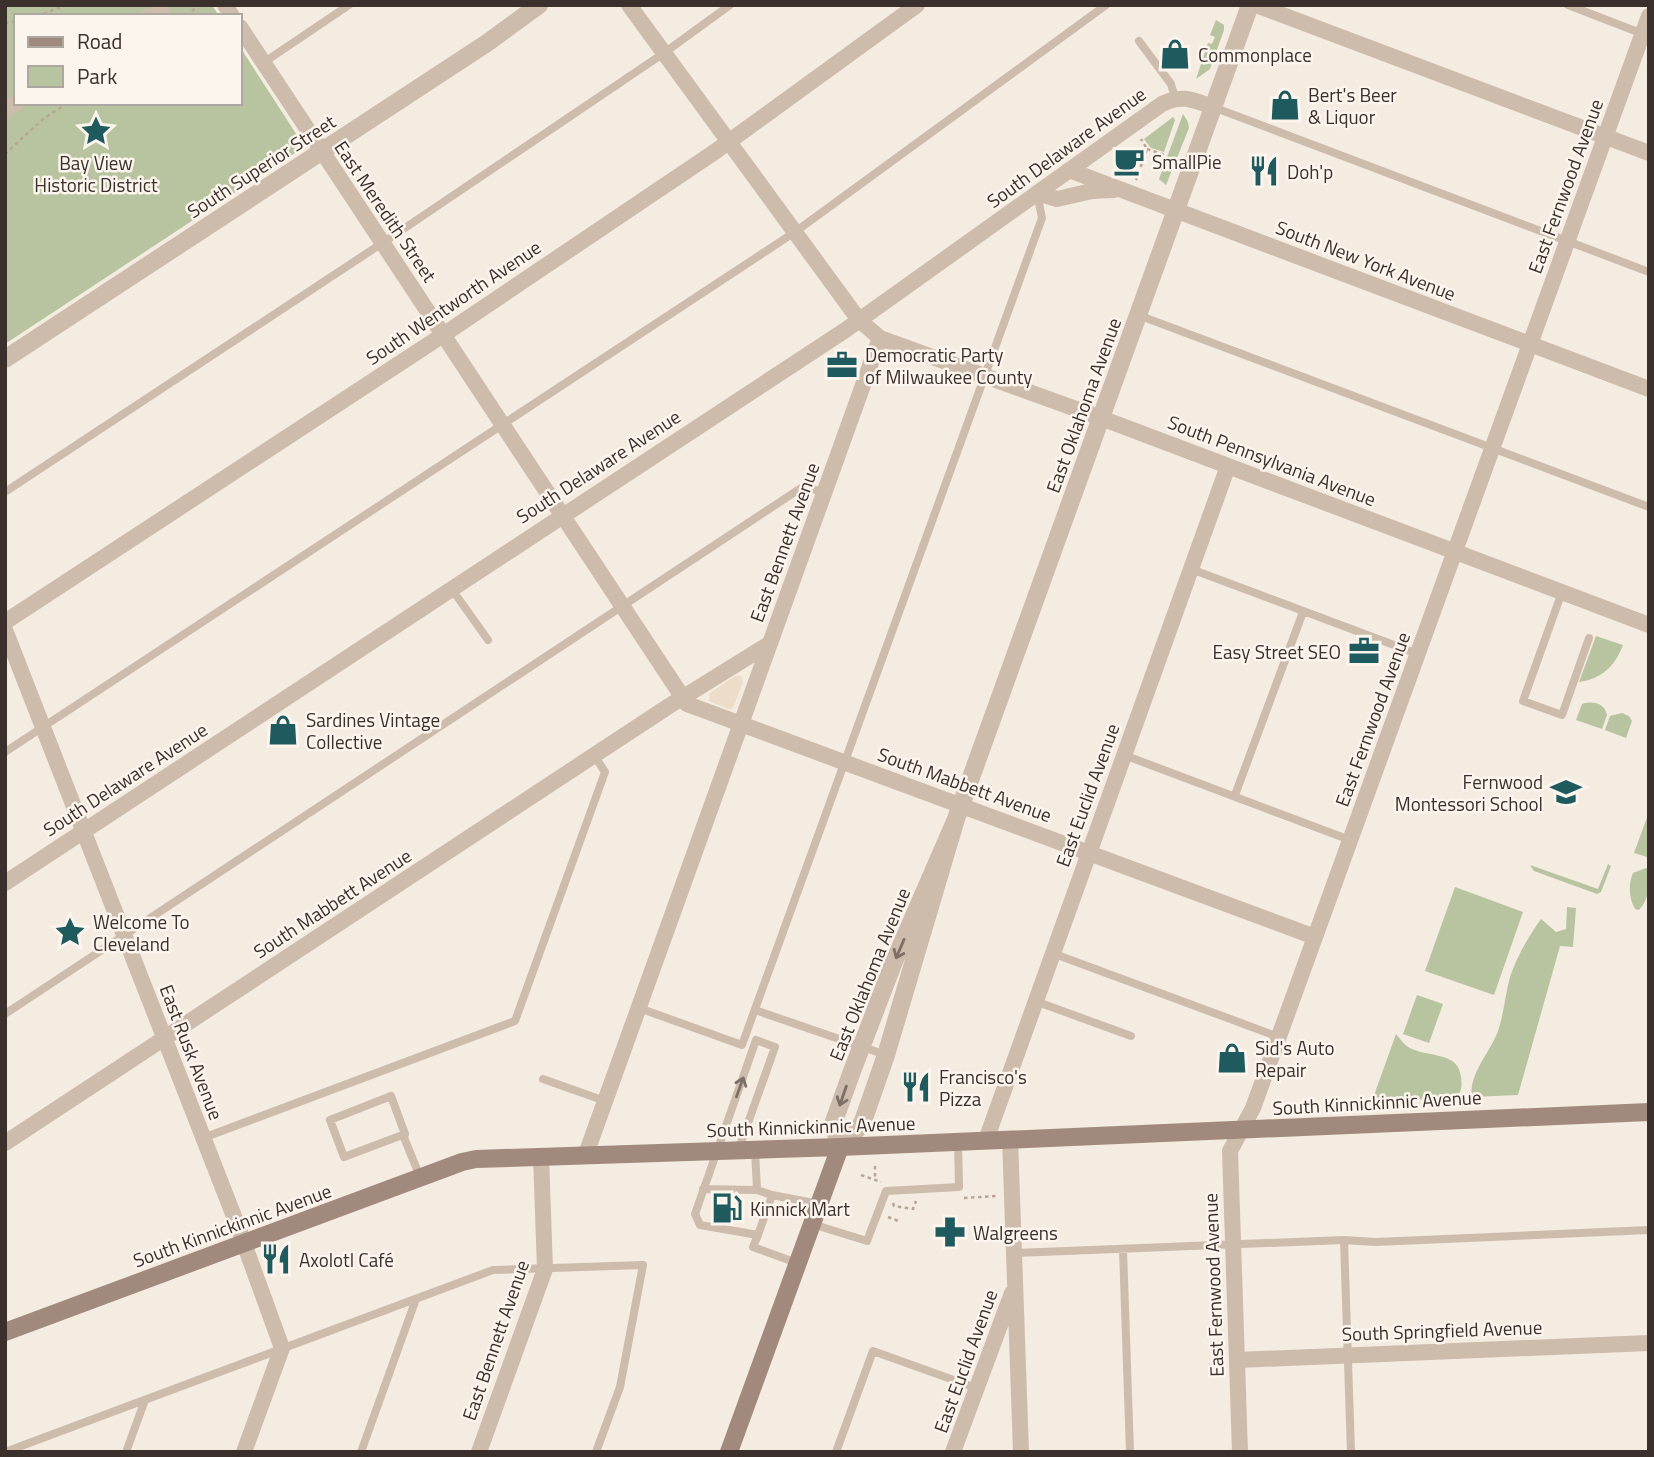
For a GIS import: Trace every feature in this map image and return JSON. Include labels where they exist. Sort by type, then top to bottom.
[{"type":"main road","name":"South Kinnickinnic Avenue","points":[[5,1332],[420,1177],[475,1159],[716,1152],[1649,1112]]},
{"type":"main road","name":"East Oklahoma Avenue","points":[[729,1452],[840,1147]]},
{"type":"street","name":"South Superior Street","points":[[5,359],[487,43],[539,5]]},
{"type":"street","points":[[629,5],[859,320],[880,338]]},
{"type":"street","name":"South Wentworth Avenue","points":[[5,622],[443,335],[729,142],[917,5]]},
{"type":"street","name":"East Oklahoma Avenue","points":[[959,812],[894,964],[833,1124],[840,1147],[862,1124],[886,1055],[959,812],[1250,5]]},
{"type":"street","points":[[1256,5],[1649,153]]},
{"type":"street","name":"East Fernwood Avenue","points":[[1240,1452],[1230,1151],[1253,1108],[1567,240],[1646,35],[1649,16]]},
{"type":"street","name":"East Meredith Street","points":[[242,30],[682,698]]},
{"type":"street","name":"South Delaware Avenue","points":[[5,883],[859,320],[1161,104],[1186,97],[1213,107]]},
{"type":"street","name":"South New York Avenue","points":[[1069,170],[1649,389]]},
{"type":"street","points":[[1037,193],[1057,199],[1092,191],[1119,190]]},
{"type":"street","name":"South Pennsylvania Avenue","points":[[880,338],[1101,418],[1649,625]]},
{"type":"street","name":"East Bennett Avenue","points":[[586,1154],[880,338]]},
{"type":"street","name":"East Euclid Avenue","points":[[986,1140],[1228,466]]},
{"type":"street","name":"East Rusk Avenue","points":[[5,630],[244,1243],[282,1348]]},
{"type":"street","name":"South Mabbett Avenue","points":[[5,1143],[594,755],[769,644]]},
{"type":"street","name":"South Mabbett Avenue","points":[[682,698],[687,704],[844,762],[959,812],[1088,852],[1315,937]]},
{"type":"street","points":[[1010,1139],[1021,1452]]},
{"type":"street","name":"East Bennett Avenue","points":[[479,1452],[545,1269],[541,1156]]},
{"type":"street","name":"East Euclid Avenue","points":[[953,1452],[1015,1284]]},
{"type":"street","name":"South Springfield Avenue","points":[[1237,1360],[1649,1343]]},
{"type":"street","points":[[244,1452],[282,1348]]},
{"type":"lane","points":[[263,64],[349,5]]},
{"type":"lane","points":[[5,492],[382,243],[664,53],[730,5]]},
{"type":"lane","points":[[5,752],[795,232],[1106,5]]},
{"type":"lane","points":[[1568,5],[1646,35]]},
{"type":"lane","points":[[1139,41],[1171,84],[1175,98]]},
{"type":"lane","points":[[1213,107],[1649,272]]},
{"type":"lane","points":[[639,1008],[742,1045],[1042,218],[1037,193]]},
{"type":"lane","points":[[1138,315],[1649,507]]},
{"type":"lane","points":[[5,1013],[804,486],[824,493]]},
{"type":"lane","points":[[1191,569],[1418,654]]},
{"type":"lane","points":[[452,588],[488,640]]},
{"type":"lane","points":[[1562,592],[1523,701],[1562,715],[1590,638]]},
{"type":"lane","points":[[1235,795],[1303,612]]},
{"type":"lane","points":[[203,1138],[515,1021],[605,772],[594,755]]},
{"type":"lane","points":[[1124,755],[1350,840]]},
{"type":"lane","points":[[1052,953],[1279,1037]]},
{"type":"lane","points":[[1035,1001],[1131,1036]]},
{"type":"lane","points":[[755,1010],[886,1055]]},
{"type":"lane","points":[[757,1190],[746,1150],[775,1047],[756,1040],[695,1214],[700,1225],[758,1235]]},
{"type":"lane","points":[[543,1079],[605,1101]]},
{"type":"lane","points":[[391,1096],[405,1134],[402,1135],[344,1157],[330,1120],[391,1096]]},
{"type":"lane","points":[[402,1135],[420,1177]]},
{"type":"lane","points":[[811,1224],[867,1241],[886,1191],[959,1187],[957,1141]]},
{"type":"lane","points":[[703,1189],[757,1190],[819,1204]]},
{"type":"lane","points":[[772,1195],[753,1247],[797,1263]]},
{"type":"lane","points":[[1014,1253],[1649,1230]]},
{"type":"lane","points":[[1344,1240],[1351,1452]]},
{"type":"lane","points":[[1123,1250],[1130,1452]]},
{"type":"lane","points":[[5,1452],[493,1270],[643,1265],[620,1387],[596,1452]]},
{"type":"lane","points":[[361,1452],[416,1299]]},
{"type":"lane","points":[[836,1452],[873,1351],[976,1388]]},
{"type":"lane","points":[[127,1452],[145,1400]]},
{"type":"path","points":[[42,14],[67,5]]},
{"type":"path","points":[[5,154],[43,119],[65,105]]},
{"type":"path","points":[[1141,139],[1147,149],[1165,155]]},
{"type":"path","points":[[1136,180],[1147,149]]},
{"type":"path","points":[[875,1166],[875,1180]]},
{"type":"path","points":[[861,1175],[880,1182]]},
{"type":"green space","points":[[5,5],[212,5],[218,14],[14,14],[14,105],[242,105],[242,50],[302,143],[298,151],[5,344]]},
{"type":"green space","points":[[1216,20],[1224,25],[1224,30],[1210,69],[1196,79],[1208,43],[1212,44],[1215,37],[1210,35]]},
{"type":"green space","points":[[1183,114],[1189,128],[1166,185],[1159,179]]},
{"type":"green space","points":[[1173,117],[1175,120],[1164,152],[1151,148],[1144,139]]},
{"type":"green space","points":[[1596,636],[1623,645],[1607,670],[1594,678],[1579,682]]},
{"type":"green space","points":[[1596,703],[1604,708],[1607,715],[1602,729],[1576,720],[1582,704]]},
{"type":"green space","points":[[1622,713],[1632,721],[1626,738],[1605,730],[1610,716]]},
{"type":"green space","points":[[1649,812],[1649,857],[1647,857],[1634,853]]},
{"type":"green space","points":[[1608,864],[1611,866],[1601,892],[1597,894],[1534,871],[1530,865],[1598,889]]},
{"type":"green space","points":[[1649,869],[1648,891],[1639,910],[1635,909],[1631,901],[1630,882],[1633,873]]},
{"type":"green space","points":[[1455,887],[1523,912],[1494,995],[1425,971]]},
{"type":"green space","points":[[1567,907],[1576,908],[1573,947],[1560,946],[1518,1095],[1472,1097],[1473,1080],[1498,1031],[1510,977],[1520,954],[1541,919],[1556,932],[1566,929]]},
{"type":"green space","points":[[1417,995],[1443,1004],[1429,1043],[1403,1034]]},
{"type":"green space","points":[[1396,1034],[1412,1049],[1455,1063],[1462,1083],[1457,1098],[1372,1101]]},
{"type":"shaded area","points":[[735,676],[741,676],[743,682],[733,708],[728,709],[709,701],[710,693]]},
{"type":"place","name":"Commonplace","points":[[1175,54]]},
{"type":"place","name":"Bert's Beer & Liquor","points":[[1285,105]]},
{"type":"place","name":"Bay View Historic District","points":[[96,131]]},
{"type":"place","name":"SmallPie","points":[[1129,161]]},
{"type":"place","name":"Doh'p","points":[[1264,171]]},
{"type":"place","name":"Democratic Party of Milwaukee County","points":[[842,365]]},
{"type":"place","name":"Easy Street SEO","points":[[1364,651]]},
{"type":"place","name":"Sardines Vintage Collective","points":[[283,730]]},
{"type":"place","name":"Fernwood Montessori School","points":[[1566,792]]},
{"type":"place","name":"Welcome To Cleveland","points":[[70,932]]},
{"type":"place","name":"Sid's Auto Repair","points":[[1232,1058]]},
{"type":"place","name":"Francisco's Pizza","points":[[916,1087]]},
{"type":"place","name":"Kinnick Mart","points":[[727,1208]]},
{"type":"place","name":"Walgreens","points":[[950,1232]]},
{"type":"place","name":"Axolotl Café","points":[[276,1259]]}]
